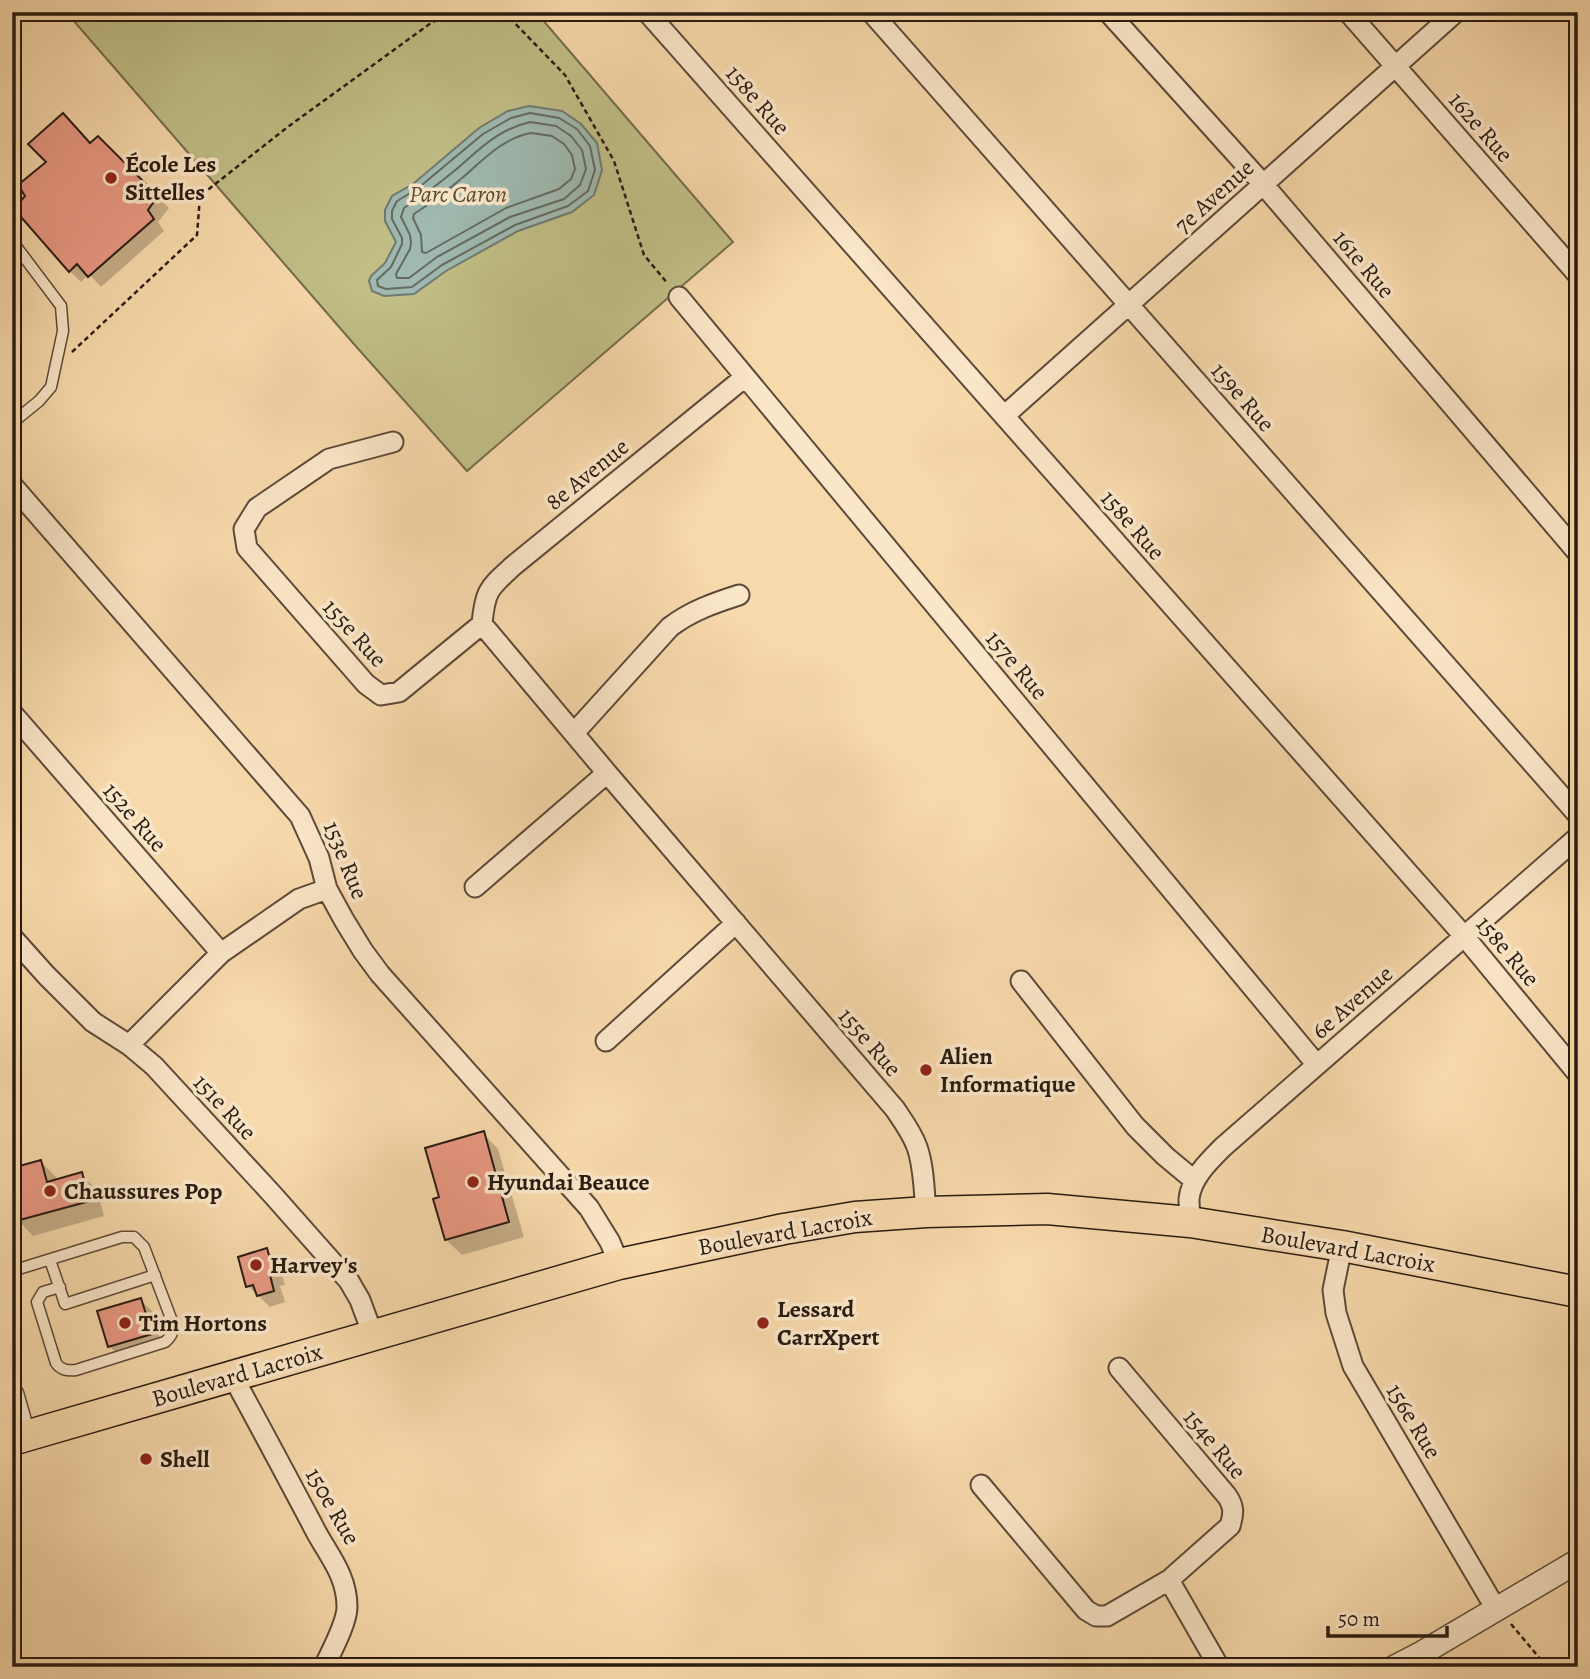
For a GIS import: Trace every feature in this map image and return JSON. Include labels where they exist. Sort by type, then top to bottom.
[{"type":"main road","name":"Boulevard Lacroix","points":[[18,1439],[618,1264],[855,1217],[1047,1209],[1190,1222],[1342,1246],[1578,1292]]},
{"type":"street","name":"158e Rue","points":[[647,12],[1464,936],[1578,1074]]},
{"type":"street","name":"159e Rue","points":[[871,12],[1578,814]]},
{"type":"street","name":"161e Rue","points":[[1108,12],[1263,184],[1578,553]]},
{"type":"street","name":"162e Rue","points":[[1348,12],[1578,275]]},
{"type":"street","name":"7e Avenue","points":[[1004,416],[1457,12]]},
{"type":"street","name":"157e Rue","points":[[680,297],[1317,1065]]},
{"type":"street","name":"8e Avenue","points":[[482,624],[486,595],[493,584],[745,377]]},
{"type":"street","name":"155e Rue","points":[[393,442],[329,459],[257,508],[244,528],[247,548],[366,684],[381,695],[399,692],[482,624],[895,1109],[918,1147],[926,1212]]},
{"type":"street","name":"153e Rue","points":[[12,485],[300,816],[319,858],[327,889],[350,931],[380,974],[589,1208],[610,1242],[618,1264]]},
{"type":"street","points":[[574,733],[670,627],[699,608],[739,595]]},
{"type":"street","name":"152e Rue","points":[[12,713],[221,953]]},
{"type":"street","points":[[475,887],[607,773]]},
{"type":"street","name":"6e Avenue","points":[[1190,1222],[1189,1196],[1195,1181],[1206,1164],[1223,1147],[1578,837]]},
{"type":"street","points":[[129,1045],[221,953],[299,899],[327,889]]},
{"type":"street","points":[[606,1041],[737,923]]},
{"type":"street","name":"151e Rue","points":[[12,937],[93,1021],[154,1066],[324,1252],[349,1282],[373,1335]]},
{"type":"street","points":[[1021,981],[1135,1126],[1164,1156],[1195,1181]]},
{"type":"street","name":"156e Rue","points":[[1342,1246],[1333,1290],[1336,1313],[1353,1366],[1504,1614]]},
{"type":"street","name":"154e Rue","points":[[981,1485],[1086,1610],[1096,1616],[1107,1616],[1169,1580],[1230,1525],[1233,1505],[1119,1368]]},
{"type":"street","name":"150e Rue","points":[[233,1377],[317,1534],[337,1564],[345,1585],[347,1609],[324,1667]]},
{"type":"street","points":[[12,1395],[18,1439]]},
{"type":"street","points":[[1395,1667],[1424,1660],[1504,1614],[1578,1561]]},
{"type":"street","points":[[1169,1580],[1219,1667]]},
{"type":"lane","points":[[12,241],[61,306],[63,331],[51,387],[39,401],[12,423]]},
{"type":"lane","points":[[12,1271],[122,1237],[134,1237],[144,1247],[155,1275],[172,1321],[171,1337],[164,1342],[76,1370],[60,1368],[56,1363],[37,1302],[43,1292],[60,1287]]},
{"type":"lane","points":[[50,1260],[65,1304],[155,1275]]},
{"type":"path","points":[[55,368],[197,235],[200,196],[289,125],[431,23],[455,12]]},
{"type":"path","points":[[504,12],[565,75],[614,161],[644,255],[680,297]]},
{"type":"path","points":[[1504,1614],[1547,1667]]},
{"type":"green space","name":"Parc Caron","points":[[66,12],[536,12],[733,242],[467,471]]},
{"type":"water","points":[[529,106],[562,111],[581,124],[597,143],[602,170],[594,195],[572,212],[518,231],[446,271],[414,294],[384,296],[372,291],[369,281],[371,276],[385,263],[396,242],[385,221],[385,210],[392,196],[413,184],[479,128],[508,111]]},
{"type":"building","name":"École Les Sittelles","points":[[63,113],[90,143],[98,136],[158,196],[148,210],[154,219],[88,277],[77,264],[69,272],[14,209],[25,196],[18,185],[46,162],[28,144]]},
{"type":"building","points":[[484,1131],[509,1222],[445,1240],[433,1199],[439,1197],[425,1148]]},
{"type":"building","name":"Chaussures Pop","points":[[41,1160],[47,1182],[82,1172],[90,1201],[16,1221],[12,1207],[12,1168]]},
{"type":"building","name":"Harvey's","points":[[267,1248],[274,1273],[270,1275],[274,1291],[257,1296],[253,1285],[246,1287],[238,1257]]},
{"type":"building","name":"Tim Hortons","points":[[141,1298],[152,1334],[108,1347],[97,1311]]},
{"type":"place","name":"École Les Sittelles","points":[[111,178]]},
{"type":"place","name":"Alien Informatique","points":[[926,1070]]},
{"type":"place","name":"Hyundai Beauce","points":[[473,1182]]},
{"type":"place","name":"Chaussures Pop","points":[[50,1191]]},
{"type":"place","name":"Harvey's","points":[[256,1265]]},
{"type":"place","name":"Tim Hortons","points":[[125,1323]]},
{"type":"place","name":"Lessard CarrXpert","points":[[763,1323]]},
{"type":"place","name":"Shell","points":[[146,1459]]}]
